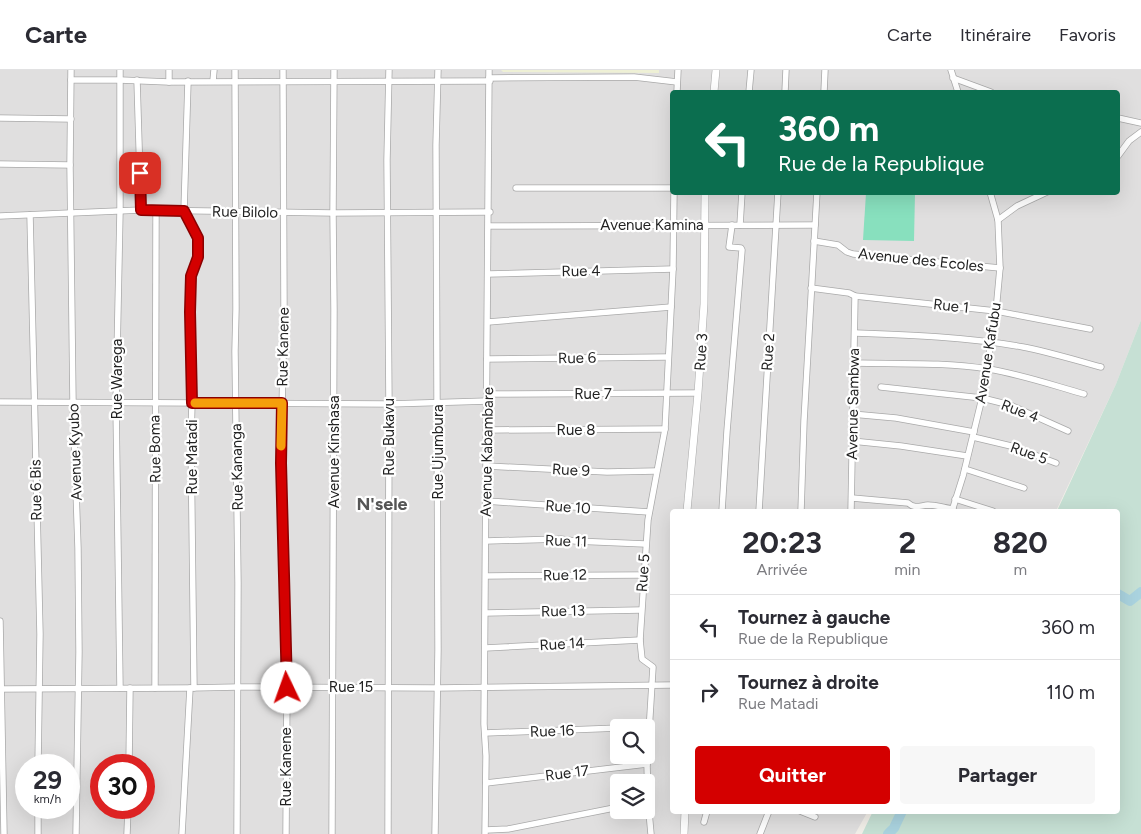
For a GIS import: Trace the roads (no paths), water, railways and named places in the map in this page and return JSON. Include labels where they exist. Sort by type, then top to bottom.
[{"type":"street","name":"Avenue Kyubo","points":[[71,70],[70,165],[73,403],[78,548],[79,688],[76,834]]},
{"type":"street","name":"Rue Warega","points":[[120,70],[120,211],[116,404],[120,688]]},
{"type":"street","points":[[169,70],[169,82]]},
{"type":"street","points":[[214,70],[214,82]]},
{"type":"street","name":"Rue Kananga","points":[[235,70],[236,309],[234,351],[238,686],[237,834]]},
{"type":"street","name":"Rue Kanene","points":[[283,70],[281,463],[287,688],[286,834]]},
{"type":"street","name":"Avenue Kinshasa","points":[[332,834],[334,70]]},
{"type":"street","name":"Rue Bukavu","points":[[388,834],[389,404],[387,160],[389,70]]},
{"type":"street","name":"Rue Ujumbura","points":[[435,834],[438,70]]},
{"type":"street","name":"Avenue Kabambare","points":[[486,832],[485,648],[490,212],[489,70]]},
{"type":"street","points":[[677,90],[678,70]]},
{"type":"street","points":[[714,90],[716,70]]},
{"type":"street","points":[[749,90],[751,70]]},
{"type":"street","points":[[785,90],[786,70]]},
{"type":"street","points":[[824,90],[826,70]]},
{"type":"street","points":[[951,70],[957,90]]},
{"type":"street","points":[[71,80],[389,82],[634,77],[677,82]]},
{"type":"street","points":[[953,78],[986,90]]},
{"type":"street","points":[[137,80],[141,210]]},
{"type":"street","name":"Rue Matadi","points":[[182,834],[192,688],[192,403],[190,312],[191,276],[198,257],[198,238],[184,211],[188,81]]},
{"type":"street","points":[[0,118],[71,119]]},
{"type":"street","points":[[1120,118],[1141,123]]},
{"type":"street","points":[[1120,153],[1129,141],[1141,132]]},
{"type":"street","points":[[0,164],[70,165]]},
{"type":"street","points":[[516,188],[670,188]]},
{"type":"street","name":"Rue 5","points":[[647,719],[653,667],[642,659],[640,640],[641,610],[649,512],[665,429],[667,357],[673,269],[674,195]]},
{"type":"street","name":"Rue 3","points":[[687,509],[704,304],[705,195]]},
{"type":"street","points":[[740,224],[742,195]]},
{"type":"street","name":"Rue 2","points":[[758,509],[778,195]]},
{"type":"street","points":[[801,509],[817,195]]},
{"type":"street","name":"Avenue Kafubu","points":[[953,509],[982,398],[996,311],[1000,268],[998,220],[991,195]]},
{"type":"street","points":[[998,220],[1017,206],[1041,195]]},
{"type":"street","name":"Rue Bilolo","points":[[0,216],[141,210],[333,213],[490,212]]},
{"type":"street","name":"Rue Boma","points":[[155,688],[154,403],[156,211]]},
{"type":"street","name":"Rue 6 Bis","points":[[30,215],[37,487],[38,754]]},
{"type":"street","points":[[722,509],[742,250],[741,248],[729,247],[732,225]]},
{"type":"street","name":"Avenue Kamina","points":[[489,226],[815,225]]},
{"type":"street","name":"Avenue des Ecoles","points":[[814,241],[838,245],[846,252],[854,254],[1000,268]]},
{"type":"street","name":"Rue 4","points":[[488,274],[673,269]]},
{"type":"street","name":"Rue 1","points":[[811,288],[849,293],[855,296],[996,311],[1090,329]]},
{"type":"street","name":"Avenue Sambwa","points":[[851,509],[855,296]]},
{"type":"street","points":[[488,322],[671,307]]},
{"type":"street","points":[[855,333],[990,342],[1041,351],[1101,367]]},
{"type":"street","name":"Rue 6","points":[[487,359],[667,357]]},
{"type":"street","points":[[854,363],[929,364],[987,369],[1084,394]]},
{"type":"street","name":"Rue 4","points":[[882,387],[982,398],[1010,405],[1068,431]]},
{"type":"street","name":"Rue 7","points":[[0,402],[389,404],[488,397],[698,394]]},
{"type":"street","name":"Rue 5","points":[[852,414],[896,418],[973,434],[1056,463]]},
{"type":"street","name":"Rue 8","points":[[487,430],[665,429]]},
{"type":"street","points":[[852,441],[967,456]]},
{"type":"street","name":"Rue 9","points":[[487,466],[607,472],[656,472]]},
{"type":"street","points":[[965,469],[1024,488]]},
{"type":"street","points":[[852,498],[908,503],[914,507],[928,505],[948,509]]},
{"type":"street","points":[[955,499],[987,509]]},
{"type":"street","name":"Rue 10","points":[[486,501],[649,512]]},
{"type":"street","name":"Rue 11","points":[[486,541],[561,539],[645,544]]},
{"type":"street","name":"Rue 12","points":[[486,576],[643,575]]},
{"type":"street","name":"Rue 13","points":[[486,613],[641,610]]},
{"type":"street","points":[[0,621],[4,834]]},
{"type":"street","name":"Rue 14","points":[[485,648],[640,640]]},
{"type":"street","name":"Rue 15","points":[[1,689],[238,686],[287,688],[670,686]]},
{"type":"street","points":[[129,754],[130,688]]},
{"type":"street","name":"Rue 16","points":[[485,733],[610,728]]},
{"type":"street","name":"Rue 5","points":[[647,764],[647,774]]},
{"type":"street","name":"Rue 17","points":[[486,782],[647,764]]},
{"type":"street","points":[[486,832],[610,809]]},
{"type":"street","points":[[684,834],[685,814]]},
{"type":"street","points":[[704,822],[706,814]]},
{"type":"street","points":[[760,834],[768,814]]},
{"type":"street","points":[[808,814],[816,817]]},
{"type":"street","points":[[38,819],[38,834]]},
{"type":"street","points":[[127,834],[128,819]]},
{"type":"street","name":"Rue 5","points":[[649,819],[651,834]]},
{"type":"waterway","points":[[1120,595],[1130,601],[1141,592]]},
{"type":"waterway","points":[[888,834],[894,828],[901,814]]},
{"type":"district","name":"N'sele","points":[[382,504]]}]
